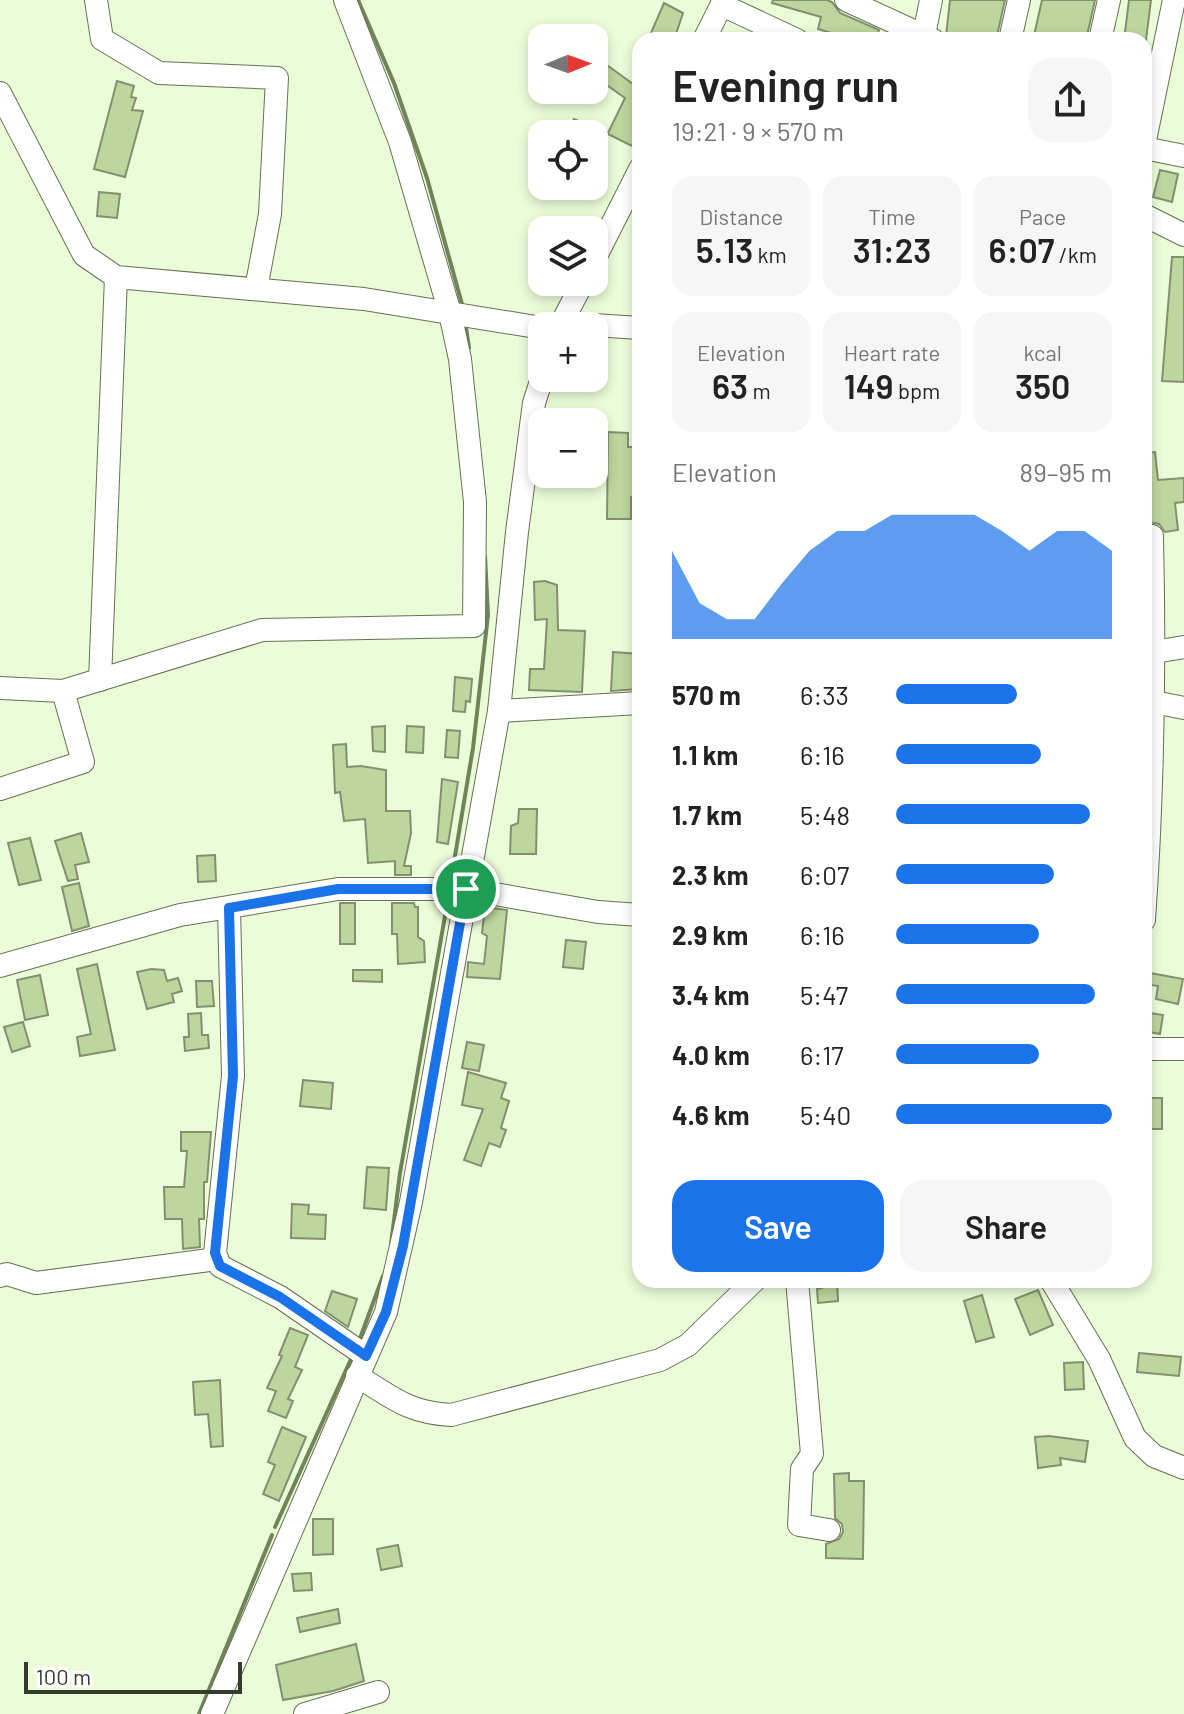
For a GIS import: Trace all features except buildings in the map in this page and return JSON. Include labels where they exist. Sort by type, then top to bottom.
[{"type":"street","points":[[96,0],[102,39],[159,73],[277,78],[270,214],[256,289]]},
{"type":"street","points":[[0,688],[63,691],[262,630],[474,626],[475,502],[460,359],[450,313],[400,142],[345,0]]},
{"type":"street","points":[[846,0],[914,32]]},
{"type":"street","points":[[928,32],[931,0]]},
{"type":"street","points":[[1012,32],[1019,0]]},
{"type":"street","points":[[1102,32],[1109,0]]},
{"type":"street","points":[[1152,107],[1174,0]]},
{"type":"street","points":[[708,32],[723,2],[781,32]]},
{"type":"street","points":[[0,93],[84,255],[116,277],[364,299],[528,323]]},
{"type":"street","points":[[1152,148],[1184,156]]},
{"type":"street","points":[[608,232],[632,185]]},
{"type":"street","points":[[1152,219],[1184,235]]},
{"type":"street","points":[[100,680],[116,277]]},
{"type":"street","points":[[608,327],[632,328]]},
{"type":"street","points":[[212,1714],[386,1312],[403,1246],[499,711],[519,518],[538,392]]},
{"type":"street","points":[[1152,536],[1152,672]]},
{"type":"street","points":[[1154,652],[1184,647]]},
{"type":"street","points":[[0,789],[83,762],[63,691]]},
{"type":"street","points":[[1152,702],[1184,708]]},
{"type":"street","points":[[499,711],[632,703]]},
{"type":"street","points":[[0,966],[180,915],[338,889],[466,889],[598,912],[632,914]]},
{"type":"street","points":[[229,908],[233,1076],[215,1253],[217,1259],[220,1266],[280,1297],[409,1409],[451,1415],[660,1360],[688,1345],[747,1288]]},
{"type":"street","points":[[1152,1049],[1184,1049]]},
{"type":"street","points":[[0,1276],[7,1274],[36,1283],[217,1259]]},
{"type":"street","points":[[798,1288],[812,1454],[802,1469],[799,1525],[829,1530]]},
{"type":"street","points":[[1056,1288],[1099,1359],[1135,1438],[1154,1456],[1184,1468]]},
{"type":"street","points":[[223,1687],[235,1714]]},
{"type":"street","points":[[305,1714],[378,1692]]},
{"type":"waterway","points":[[358,0],[394,83],[427,178],[462,304]]},
{"type":"waterway","points":[[466,327],[469,348]]},
{"type":"waterway","points":[[451,880],[473,748],[488,615],[485,556]]},
{"type":"waterway","points":[[391,1244],[400,1173],[448,899]]},
{"type":"waterway","points":[[359,1341],[383,1276]]},
{"type":"waterway","points":[[275,1527],[351,1359]]},
{"type":"waterway","points":[[199,1714],[272,1535]]},
{"type":"route","points":[[338,889],[466,889],[403,1246],[386,1312],[366,1356],[280,1297],[220,1266],[215,1253],[233,1076],[229,908],[338,889]]}]
